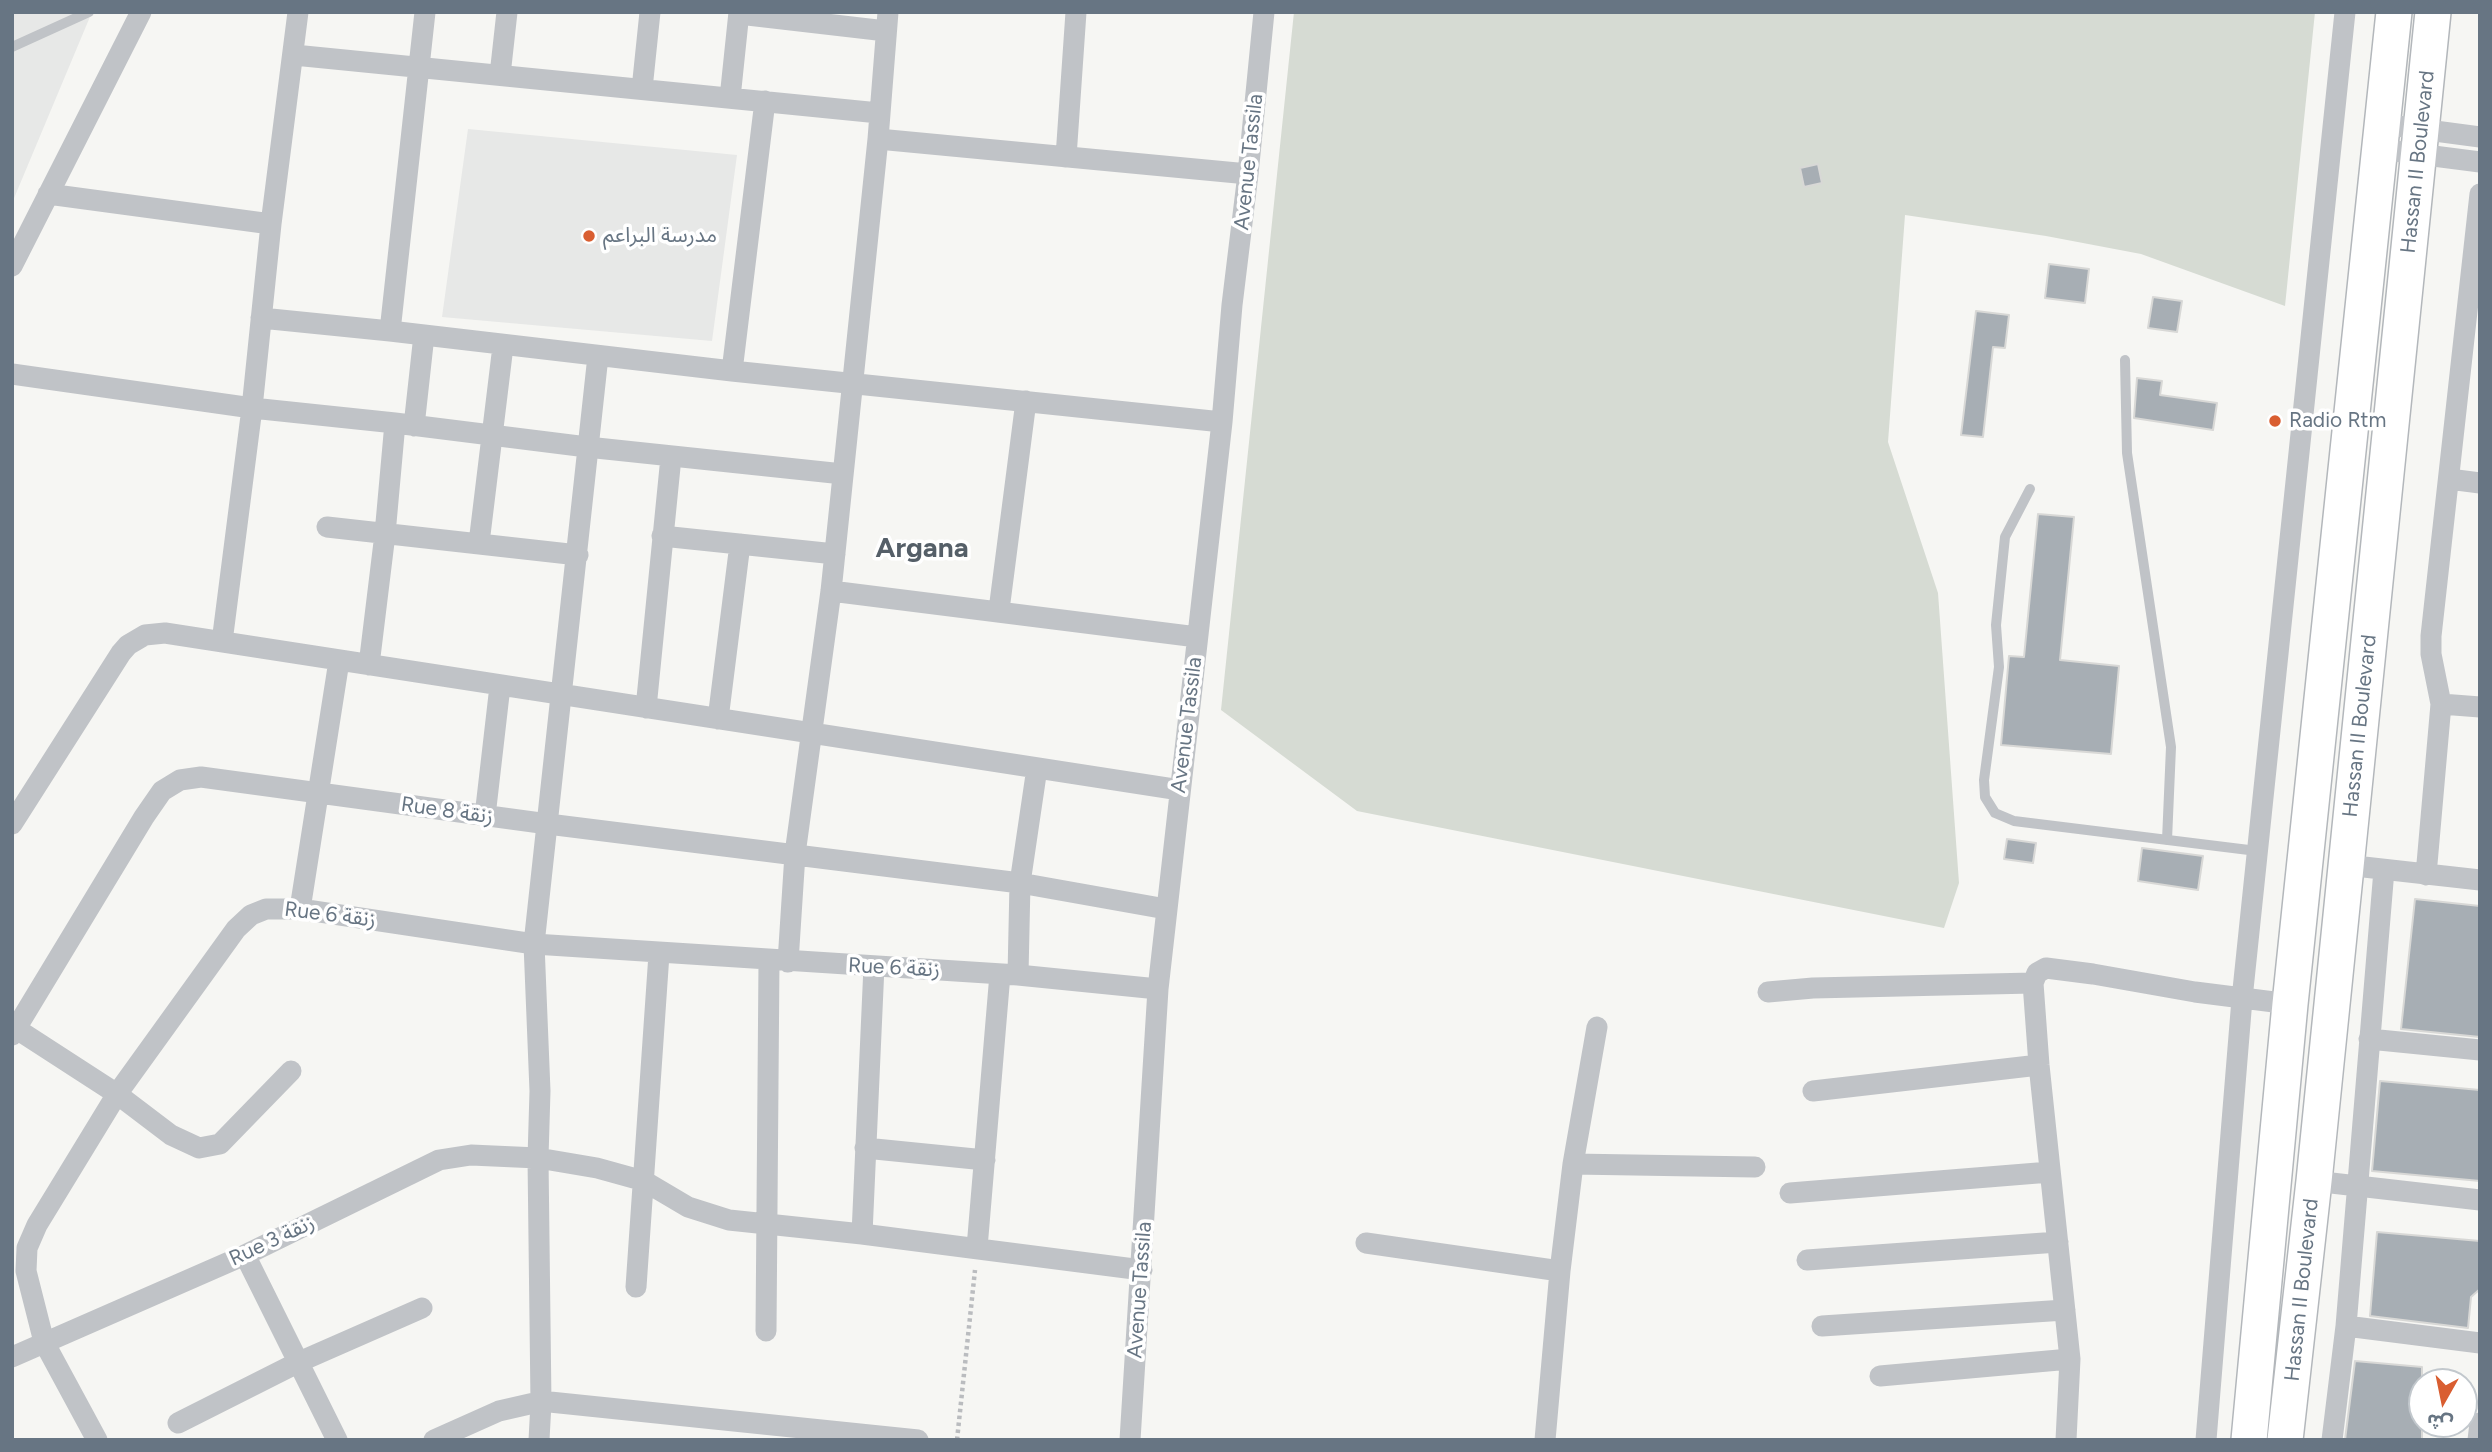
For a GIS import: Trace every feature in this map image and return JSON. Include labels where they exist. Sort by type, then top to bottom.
[{"type":"main road","name":"Hassan II Boulevard","points":[[2249,1440],[2290,1004],[2394,12]]},
{"type":"main road","name":"Hassan II Boulevard","points":[[2285,1440],[2314,1181],[2433,12]]},
{"type":"street","points":[[12,266],[141,12]]},
{"type":"street","points":[[222,642],[298,12]]},
{"type":"street","points":[[390,331],[425,12]]},
{"type":"street","points":[[500,75],[508,12]]},
{"type":"street","points":[[642,89],[650,12]]},
{"type":"street","points":[[1066,157],[1076,12]]},
{"type":"street","name":"Avenue Tassila","points":[[1130,1440],[1158,989],[1222,422],[1264,12]]},
{"type":"street","points":[[2206,1440],[2242,999],[2345,12]]},
{"type":"street","points":[[730,98],[739,13],[887,22],[878,139],[831,591],[778,961],[765,1223],[766,1331]]},
{"type":"street","points":[[294,55],[879,113]]},
{"type":"street","points":[[732,371],[765,101]]},
{"type":"street","points":[[2381,137],[2420,142],[2480,162]]},
{"type":"street","points":[[2420,142],[2480,137]]},
{"type":"street","points":[[878,139],[1248,174]]},
{"type":"street","points":[[48,194],[271,224]]},
{"type":"street","points":[[2426,874],[2441,704],[2431,654],[2431,636],[2449,479],[2474,307],[2480,194]]},
{"type":"street","points":[[261,318],[1222,422]]},
{"type":"street","points":[[369,665],[385,534],[404,425],[424,335]]},
{"type":"street","points":[[479,543],[503,346]]},
{"type":"street","points":[[539,1440],[540,1091],[534,944],[598,356]]},
{"type":"street","points":[[12,374],[252,408],[671,457],[843,474]]},
{"type":"street","points":[[999,610],[1026,401]]},
{"type":"street","points":[[646,708],[671,457]]},
{"type":"street","points":[[2449,479],[2480,483]]},
{"type":"street","points":[[327,527],[578,555]]},
{"type":"street","points":[[662,536],[835,554]]},
{"type":"street","points":[[718,719],[740,544]]},
{"type":"street","points":[[831,591],[1197,637]]},
{"type":"street","points":[[12,824],[128,645],[145,635],[155,633],[1180,790]]},
{"type":"street","points":[[300,909],[339,661]]},
{"type":"street","points":[[485,816],[500,686]]},
{"type":"street","points":[[2441,704],[2480,707]]},
{"type":"street","points":[[977,1248],[985,1160],[1037,768]]},
{"type":"street","name":"Rue 8 زنقة","points":[[14,1030],[162,791],[180,780],[201,777],[485,816],[1020,883],[1166,909]]},
{"type":"street","points":[[2346,865],[2480,880]]},
{"type":"street","points":[[2332,1440],[2346,1326],[2384,870]]},
{"type":"street","name":"Rue 6 زنقة","points":[[97,1440],[44,1342],[26,1271],[27,1248],[37,1225],[117,1094],[236,929],[251,915],[266,909],[300,909],[534,944],[659,954],[1009,974],[1158,989]]},
{"type":"street","points":[[636,1287],[659,954]]},
{"type":"street","points":[[862,1234],[874,966]]},
{"type":"street","points":[[2066,1440],[2070,1359],[2032,984],[2038,973],[2046,968],[2290,1004]]},
{"type":"street","points":[[1768,992],[1812,988],[2032,984]]},
{"type":"street","points":[[1545,1440],[1560,1271],[1573,1164],[1597,1027]]},
{"type":"street","points":[[14,1030],[117,1094],[171,1135],[199,1147],[220,1144],[291,1071]]},
{"type":"street","points":[[2369,1039],[2480,1050]]},
{"type":"street","points":[[1813,1091],[2039,1065]]},
{"type":"street","points":[[865,1148],[985,1160]]},
{"type":"street","name":"Rue 3 زنقة","points":[[12,1357],[245,1255],[439,1160],[471,1155],[538,1158],[597,1168],[644,1181],[688,1207],[729,1220],[1142,1270]]},
{"type":"street","points":[[1573,1164],[1755,1167]]},
{"type":"street","points":[[1790,1193],[2050,1172]]},
{"type":"street","points":[[2314,1181],[2480,1200]]},
{"type":"street","points":[[1807,1260],[2058,1242]]},
{"type":"street","points":[[1366,1243],[1560,1271]]},
{"type":"street","points":[[245,1255],[337,1440]]},
{"type":"street","points":[[178,1423],[299,1362],[422,1308]]},
{"type":"street","points":[[1822,1326],[2065,1310]]},
{"type":"street","points":[[2346,1326],[2480,1343]]},
{"type":"street","points":[[1880,1376],[2070,1359]]},
{"type":"street","points":[[445,1437],[499,1411],[541,1403],[567,1403],[712,1429],[918,1440]]},
{"type":"street","points":[[2478,1440],[2480,1423]]},
{"type":"lane","points":[[12,47],[89,12]]},
{"type":"lane","points":[[2125,360],[2127,453],[2171,747],[2167,840]]},
{"type":"lane","points":[[2030,489],[2005,537],[1996,625],[1999,667],[1984,780],[1985,797],[1995,813],[2014,821],[2257,851]]},
{"type":"path","points":[[957,1440],[977,1248]]},
{"type":"shaded area","points":[[12,12],[92,12],[12,203]]},
{"type":"shaded area","points":[[1294,12],[2315,12],[2285,306],[2141,254],[2046,236],[1905,215],[1888,442],[1938,593],[1959,883],[1944,928],[1357,811],[1221,710]]},
{"type":"shaded area","name":"مدرسة البراعم","points":[[468,129],[737,155],[712,341],[442,317]]},
{"type":"building","points":[[1818,164],[1822,183],[1804,187],[1800,168]]},
{"type":"building","points":[[2049,264],[2089,269],[2085,303],[2045,298]]},
{"type":"building","points":[[2153,297],[2182,301],[2177,332],[2148,328]]},
{"type":"building","points":[[1976,311],[2009,315],[2005,348],[1993,347],[1983,437],[1961,435]]},
{"type":"building","points":[[2137,378],[2162,381],[2160,395],[2217,403],[2213,430],[2134,418]]},
{"type":"building","points":[[2038,514],[2074,517],[2060,660],[2119,666],[2111,754],[2001,745],[2009,656],[2024,657]]},
{"type":"building","points":[[2007,839],[2036,843],[2033,863],[2004,859]]},
{"type":"building","points":[[2142,848],[2203,856],[2198,890],[2138,881]]},
{"type":"building","points":[[2415,899],[2480,906],[2480,1037],[2401,1029]]},
{"type":"building","points":[[2380,1081],[2480,1090],[2480,1181],[2372,1171]]},
{"type":"building","points":[[2377,1232],[2480,1241],[2480,1289],[2471,1297],[2468,1328],[2370,1316]]},
{"type":"building","points":[[2355,1361],[2422,1367],[2408,1368],[2408,1438],[2422,1440],[2345,1440]]},
{"type":"place","name":"مدرسة البراعم","points":[[589,236]]},
{"type":"place","name":"Radio Rtm","points":[[2275,421]]},
{"type":"district","name":"Argana","points":[[922,549]]}]
